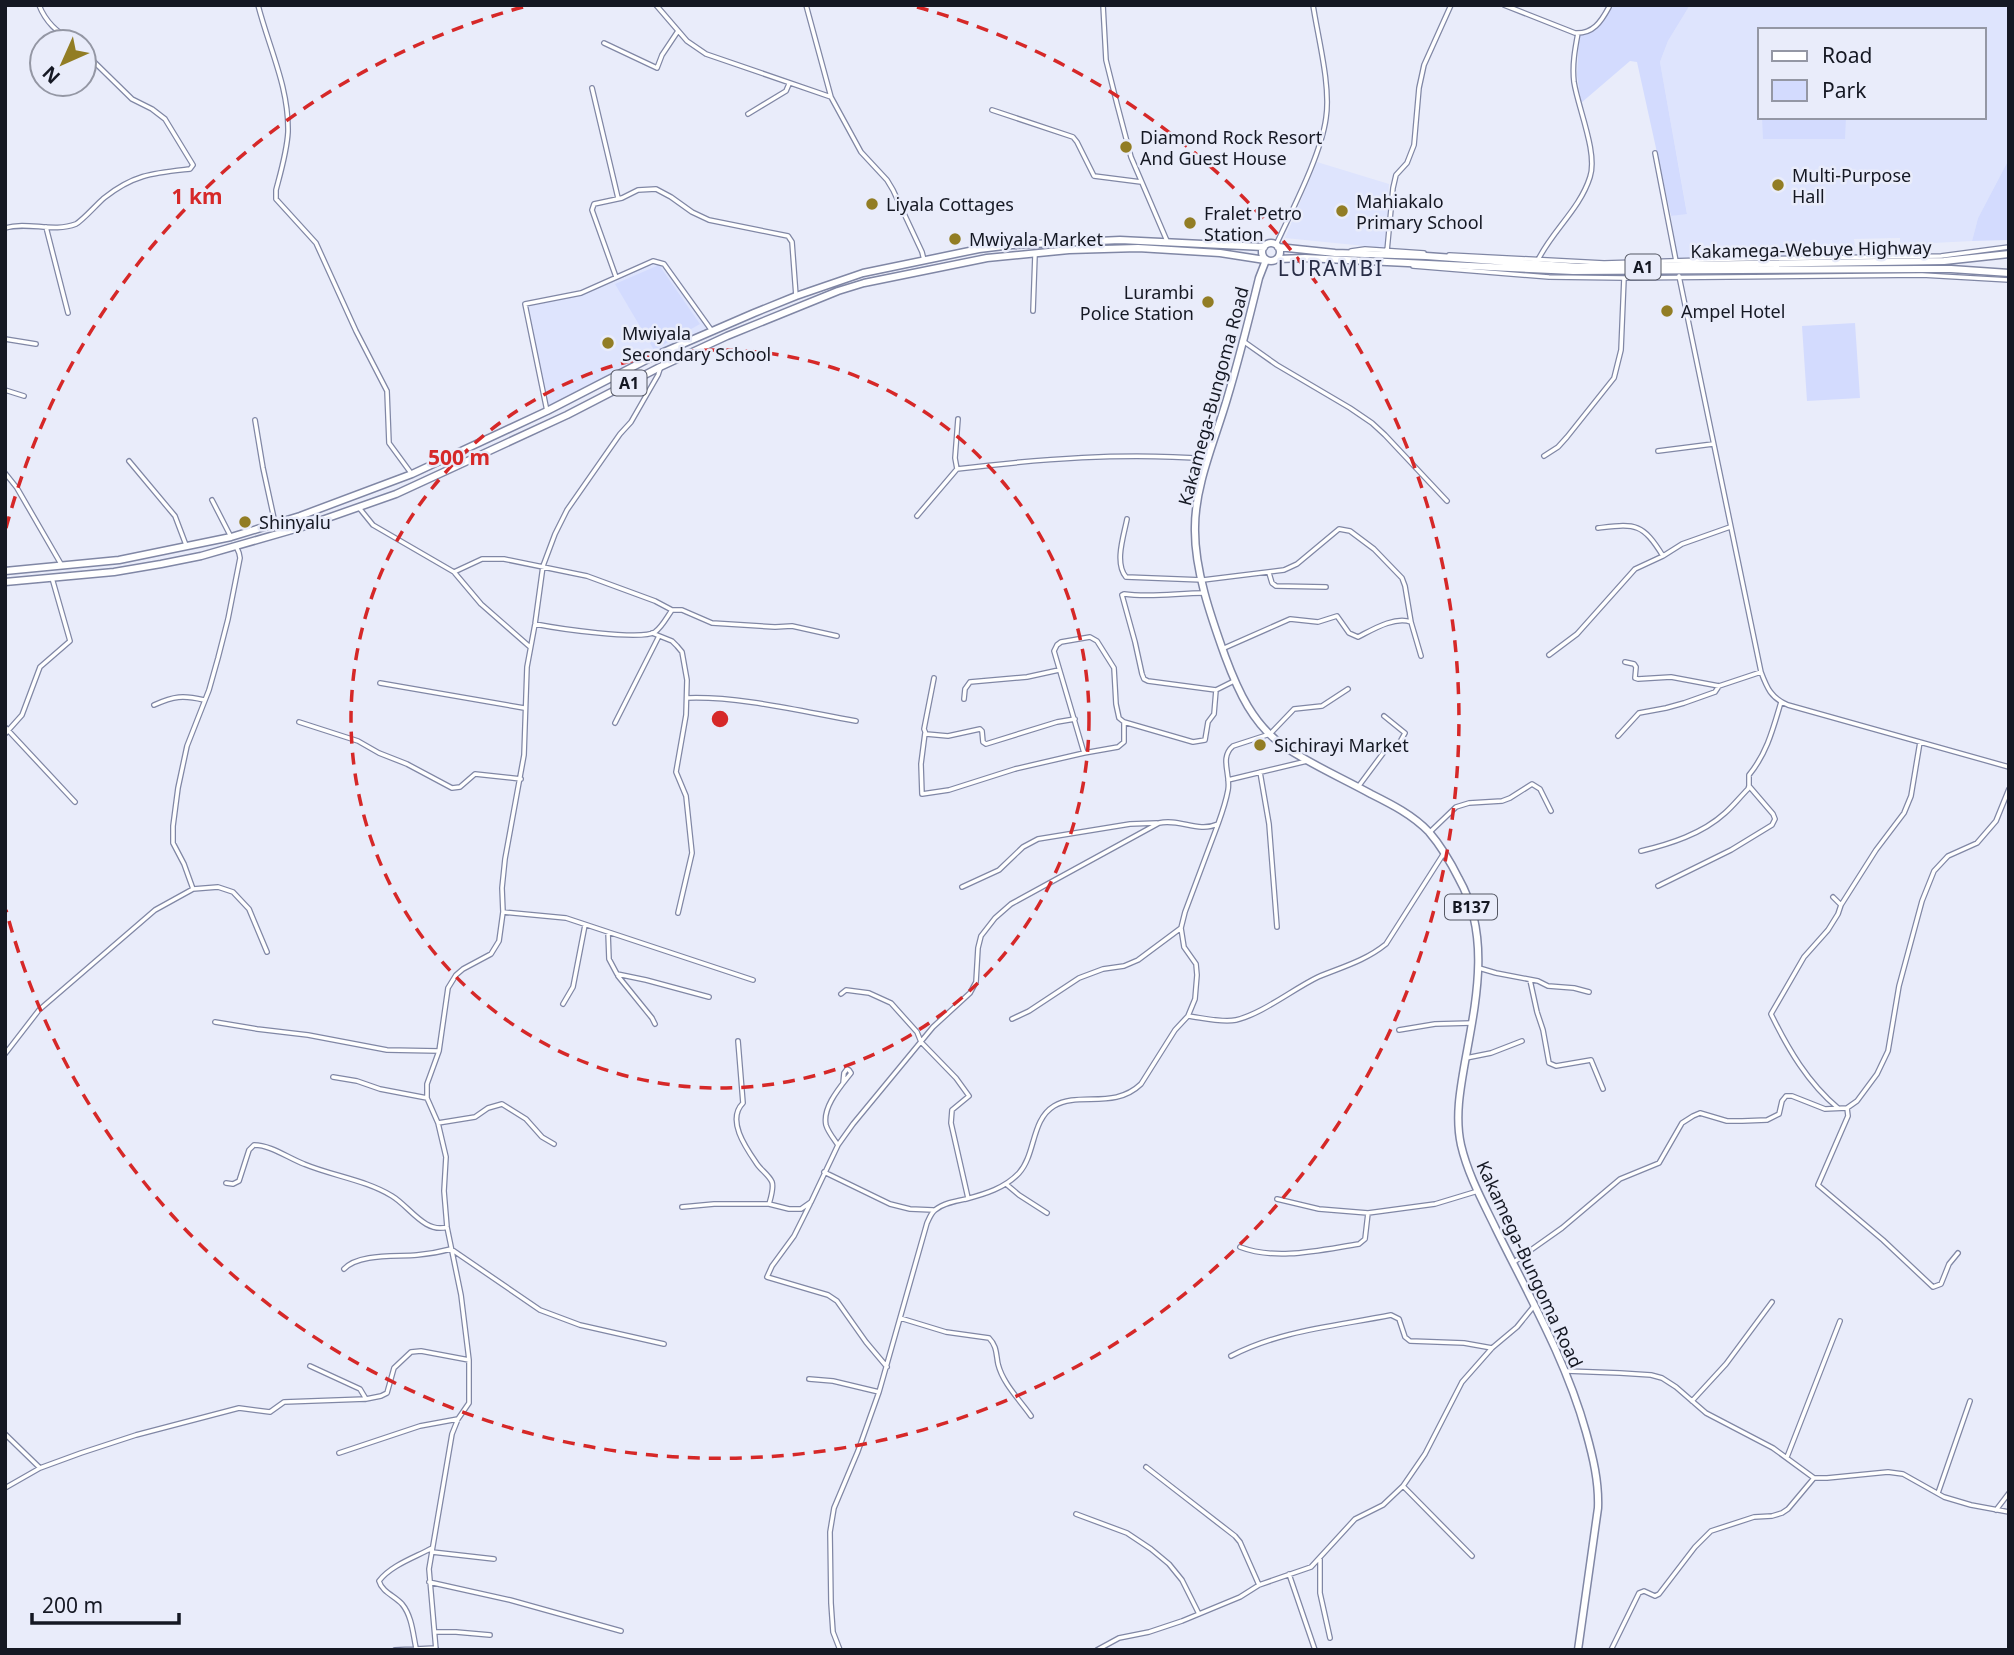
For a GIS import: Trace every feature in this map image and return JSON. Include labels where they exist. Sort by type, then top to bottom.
[{"type":"main road","name":"A1","points":[[5,571],[119,561],[231,537],[275,523],[412,474],[547,411],[650,358],[796,296],[863,273],[979,249],[1012,245],[1120,240],[1277,246]]},
{"type":"main road","name":"Kakamega-Webuye Highway","points":[[1277,246],[1335,253],[1426,256],[1579,267],[1944,261],[2005,255]]},
{"type":"main road","points":[[1277,246],[1280,254],[1278,259]]},
{"type":"main road","points":[[1264,247],[1262,255],[1266,260]]},
{"type":"main road","name":"A1","points":[[5,582],[125,570],[201,556],[302,527],[396,494],[567,415],[727,336],[838,291],[987,258],[1138,248],[1220,253],[1272,261],[1305,258],[1583,272],[1930,269],[2009,273]]},
{"type":"main road","name":"Kakamega-Bungoma Road","points":[[1266,260],[1196,509],[1198,565],[1222,649],[1234,681],[1253,714],[1270,734],[1285,746],[1395,807],[1429,833],[1444,853],[1469,899],[1475,925],[1479,968],[1460,1098],[1459,1128],[1465,1158],[1478,1191],[1566,1371],[1590,1449],[1598,1492],[1598,1508],[1578,1650]]},
{"type":"main road","points":[[231,537],[236,546]]},
{"type":"street","points":[[39,5],[52,28]]},
{"type":"street","points":[[258,5],[284,85],[287,113],[288,133],[276,199],[316,243],[387,391],[390,443],[412,474]]},
{"type":"street","points":[[656,5],[695,48],[706,54],[831,97]]},
{"type":"street","points":[[806,5],[831,97],[860,152],[893,190],[924,260]]},
{"type":"street","points":[[1103,5],[1105,60],[1131,157],[1167,243]]},
{"type":"street","points":[[1277,246],[1307,175],[1326,119],[1324,78],[1313,5]]},
{"type":"street","points":[[1387,251],[1393,188],[1396,175],[1407,163],[1414,145],[1419,88],[1424,65],[1451,5]]},
{"type":"street","points":[[1504,5],[1585,34],[1600,23],[1609,7]]},
{"type":"street","points":[[604,43],[657,68],[678,31]]},
{"type":"street","points":[[1538,260],[1570,214],[1591,176],[1592,164],[1574,82],[1573,67],[1578,33]]},
{"type":"street","points":[[5,228],[22,225],[61,227],[78,223],[110,194],[135,178],[146,174],[190,169],[193,165],[165,119],[132,99],[98,66]]},
{"type":"street","points":[[748,114],[786,91],[789,84]]},
{"type":"street","points":[[592,88],[618,198]]},
{"type":"street","points":[[992,110],[1073,138],[1094,176],[1141,182]]},
{"type":"street","points":[[1655,153],[1676,261]]},
{"type":"street","points":[[616,277],[592,210],[594,204],[638,190],[656,189],[709,220],[788,236],[792,242],[796,296]]},
{"type":"street","points":[[46,227],[68,313]]},
{"type":"street","points":[[1335,253],[1364,249],[1604,263],[1941,256],[2009,247]]},
{"type":"street","points":[[1991,250],[2005,255]]},
{"type":"street","points":[[1033,311],[1035,253]]},
{"type":"street","points":[[547,411],[525,304],[581,293],[653,261],[664,264],[712,331]]},
{"type":"street","points":[[1388,262],[1488,273],[1624,278],[1922,275],[2009,280]]},
{"type":"street","points":[[1992,272],[2001,279]]},
{"type":"street","points":[[1679,276],[1761,672],[1768,690],[1781,702],[2009,767]]},
{"type":"street","points":[[1544,456],[1567,437],[1614,378],[1621,349],[1624,278]]},
{"type":"street","points":[[5,339],[36,344]]},
{"type":"street","points":[[1243,341],[1372,423],[1447,501]]},
{"type":"street","points":[[395,1650],[436,1649],[429,1569],[451,1441],[457,1419],[469,1403],[469,1360],[461,1295],[447,1227],[444,1191],[446,1157],[438,1123],[427,1098],[427,1084],[439,1051],[448,988],[463,969],[486,958],[495,950],[500,933],[505,859],[524,755],[527,667],[543,566],[567,510],[631,422],[659,375],[660,367]]},
{"type":"street","points":[[5,390],[24,396]]},
{"type":"street","points":[[957,469],[955,458],[958,419]]},
{"type":"street","points":[[255,420],[275,523]]},
{"type":"street","points":[[1658,452],[1713,444]]},
{"type":"street","points":[[917,516],[957,469],[1101,456],[1208,459]]},
{"type":"street","points":[[129,461],[175,516],[187,547]]},
{"type":"street","points":[[5,473],[17,488],[63,567]]},
{"type":"street","points":[[212,500],[231,537]]},
{"type":"street","points":[[358,506],[373,524],[454,572],[481,604],[530,647]]},
{"type":"street","points":[[1127,519],[1120,558],[1121,571],[1126,577],[1203,580],[1284,570],[1297,564],[1339,529],[1350,531],[1374,549],[1402,578],[1410,622],[1421,656]]},
{"type":"street","points":[[1598,528],[1628,525],[1640,528],[1652,537],[1663,556]]},
{"type":"street","points":[[1549,655],[1577,634],[1635,569],[1682,544],[1730,527]]},
{"type":"street","points":[[193,889],[173,843],[173,826],[185,754],[212,682],[228,619],[240,558],[236,546]]},
{"type":"street","points":[[454,572],[488,558],[504,559],[587,576],[712,623],[792,626],[837,636]]},
{"type":"street","points":[[1269,573],[1276,586],[1326,587]]},
{"type":"street","points":[[52,578],[70,641],[40,667],[22,715],[6,730],[75,802]]},
{"type":"street","points":[[1205,593],[1156,596],[1124,594],[1121,598],[1144,679],[1216,690],[1234,681]]},
{"type":"street","points":[[535,624],[576,632],[642,635],[659,628],[672,610]]},
{"type":"street","points":[[1222,649],[1290,618],[1318,622],[1338,616],[1349,633],[1358,637],[1396,622],[1410,622]]},
{"type":"street","points":[[652,633],[672,641],[682,652],[687,680],[687,698],[676,772],[686,796],[692,853],[678,913]]},
{"type":"street","points":[[615,723],[659,636]]},
{"type":"street","points":[[1084,753],[1054,651],[1061,642],[1090,637],[1104,650],[1114,668],[1119,718],[1124,722],[1193,742],[1205,740],[1208,722],[1214,715],[1216,690]]},
{"type":"street","points":[[1625,663],[1634,664],[1635,678],[1638,679],[1671,677],[1719,686],[1761,672]]},
{"type":"street","points":[[964,699],[965,689],[970,682],[1027,677],[1059,670]]},
{"type":"street","points":[[934,678],[921,764],[922,794],[949,790],[1015,769],[1122,745],[1124,722]]},
{"type":"street","points":[[380,683],[524,708]]},
{"type":"street","points":[[1618,736],[1639,713],[1684,703],[1715,692],[1719,686]]},
{"type":"street","points":[[824,1172],[890,1204],[910,1209],[934,1210],[1006,1184],[1028,1159],[1041,1119],[1046,1112],[1064,1102],[1111,1098],[1134,1091],[1175,1030],[1188,1016],[1195,999],[1196,964],[1184,947],[1181,928],[1228,790],[1225,758],[1229,749],[1270,734],[1294,709],[1322,706],[1348,689]]},
{"type":"street","points":[[155,705],[179,696],[204,701]]},
{"type":"street","points":[[687,698],[729,700],[856,721]]},
{"type":"street","points":[[1658,886],[1731,850],[1772,825],[1775,819],[1773,814],[1749,786],[1749,775],[1768,745],[1781,702]]},
{"type":"street","points":[[1357,786],[1384,752],[1396,749],[1405,733],[1384,716]]},
{"type":"street","points":[[925,733],[948,736],[980,729],[986,744],[1075,719]]},
{"type":"street","points":[[299,722],[358,741],[452,788],[460,787],[475,774],[521,779]]},
{"type":"street","points":[[1840,1109],[1822,1094],[1803,1071],[1771,1014],[1804,957],[1828,930],[1875,850],[1904,813],[1911,796],[1920,742]]},
{"type":"street","points":[[1228,780],[1309,760]]},
{"type":"street","points":[[1260,772],[1269,824],[1277,927]]},
{"type":"street","points":[[1429,833],[1456,807],[1469,803],[1502,801],[1532,784],[1540,789],[1551,811]]},
{"type":"street","points":[[1641,851],[1689,836],[1710,824],[1725,813],[1749,786]]},
{"type":"street","points":[[1514,1262],[1580,1213],[1620,1179],[1658,1163],[1682,1123],[1693,1116],[1700,1114],[1727,1121],[1767,1120],[1776,1117],[1786,1096],[1825,1109],[1847,1108],[1857,1101],[1885,1060],[1902,972],[1922,901],[1934,871],[1948,856],[1977,843],[1996,821],[2009,789]]},
{"type":"street","points":[[962,887],[999,870],[1023,847],[1038,839],[1130,824],[1169,821],[1211,827],[1218,824]]},
{"type":"street","points":[[887,1367],[837,1301],[821,1293],[767,1277],[772,1266],[794,1236],[838,1145],[933,1027],[970,993],[976,982],[981,936],[995,918],[1011,904],[1159,823]]},
{"type":"street","points":[[1188,1016],[1234,1021],[1251,1015],[1318,977],[1374,953],[1385,944],[1444,853]]},
{"type":"street","points":[[5,1054],[27,1024],[51,1000],[155,911],[193,889],[218,887],[233,892],[249,909],[267,952]]},
{"type":"street","points":[[1833,897],[1841,905]]},
{"type":"street","points":[[503,912],[566,918],[753,980]]},
{"type":"street","points":[[563,1004],[573,987],[585,925]]},
{"type":"street","points":[[1012,1019],[1079,978],[1138,960],[1181,928]]},
{"type":"street","points":[[608,932],[609,959],[617,974],[655,1024]]},
{"type":"street","points":[[1479,968],[1538,981],[1548,986],[1589,992]]},
{"type":"street","points":[[617,974],[709,997]]},
{"type":"street","points":[[1530,980],[1549,1063],[1556,1066],[1591,1060],[1603,1089]]},
{"type":"street","points":[[841,995],[846,990],[869,993],[891,1003],[969,1096],[952,1110],[951,1123],[968,1198]]},
{"type":"street","points":[[215,1022],[308,1035],[387,1050],[439,1051]]},
{"type":"street","points":[[1399,1030],[1435,1024],[1472,1023]]},
{"type":"street","points":[[738,1041],[743,1103],[737,1110],[737,1127],[743,1143],[771,1180],[773,1189],[769,1204]]},
{"type":"street","points":[[1466,1058],[1498,1051],[1522,1041]]},
{"type":"street","points":[[334,1077],[427,1098]]},
{"type":"street","points":[[838,1145],[825,1118],[827,1109],[843,1083]]},
{"type":"street","points":[[438,1123],[475,1117],[488,1108],[502,1104],[526,1119],[542,1137],[554,1144]]},
{"type":"street","points":[[1847,1108],[1848,1116],[1818,1185],[1933,1287],[1941,1284],[1949,1264],[1958,1253]]},
{"type":"street","points":[[226,1183],[239,1181],[249,1150],[257,1144],[305,1165],[391,1195],[430,1227],[447,1227]]},
{"type":"street","points":[[1006,1184],[1047,1213]]},
{"type":"street","points":[[1277,1199],[1319,1209],[1368,1213],[1436,1204],[1478,1191]]},
{"type":"street","points":[[682,1207],[769,1204],[801,1209],[810,1202]]},
{"type":"street","points":[[841,1650],[833,1632],[830,1532],[834,1508],[879,1392],[926,1223],[934,1210]]},
{"type":"street","points":[[1240,1247],[1249,1251],[1283,1254],[1359,1244],[1365,1239],[1368,1213]]},
{"type":"street","points":[[344,1269],[356,1261],[451,1249],[540,1310],[580,1325],[664,1344]]},
{"type":"street","points":[[1692,1401],[1726,1364],[1772,1302]]},
{"type":"street","points":[[1097,1650],[1119,1638],[1166,1628],[1240,1597],[1259,1585],[1311,1567],[1355,1519],[1382,1505],[1403,1486],[1425,1454],[1462,1382],[1492,1348],[1517,1327],[1535,1304]]},
{"type":"street","points":[[1231,1356],[1297,1331],[1391,1315],[1399,1319],[1405,1336],[1410,1341],[1464,1343],[1492,1348]]},
{"type":"street","points":[[900,1318],[946,1332],[989,1338],[995,1345],[1003,1377],[1031,1416]]},
{"type":"street","points":[[1787,1457],[1840,1321]]},
{"type":"street","points":[[6,1487],[40,1468],[81,1452],[239,1408],[270,1412],[289,1401],[366,1399],[381,1396],[387,1393],[394,1368],[411,1352],[421,1351],[469,1360]]},
{"type":"street","points":[[310,1366],[360,1389],[366,1399]]},
{"type":"street","points":[[1566,1371],[1657,1376],[1676,1387],[1715,1419],[1750,1435],[1787,1457],[1814,1478],[1888,1472],[1903,1474],[1953,1500],[2009,1512]]},
{"type":"street","points":[[809,1379],[833,1381],[879,1392]]},
{"type":"street","points":[[1938,1493],[1970,1401]]},
{"type":"street","points":[[339,1453],[420,1426],[457,1419]]},
{"type":"street","points":[[6,1436],[40,1468]]},
{"type":"street","points":[[1146,1467],[1234,1535],[1240,1542],[1259,1585]]},
{"type":"street","points":[[1611,1650],[1639,1593],[1644,1591],[1655,1596],[1659,1594],[1706,1535],[1754,1517],[1782,1513],[1814,1478]]},
{"type":"street","points":[[1403,1486],[1472,1556]]},
{"type":"street","points":[[1996,1510],[2009,1493]]},
{"type":"street","points":[[1076,1514],[1127,1533],[1151,1549],[1169,1564],[1182,1580],[1199,1614]]},
{"type":"street","points":[[416,1648],[406,1609],[383,1589],[379,1581],[391,1570],[432,1550],[475,1559],[494,1559]]},
{"type":"street","points":[[1320,1559],[1320,1593],[1329,1638]]},
{"type":"street","points":[[1289,1574],[1315,1650]]},
{"type":"street","points":[[429,1582],[510,1600],[621,1631]]},
{"type":"street","points":[[435,1632],[490,1635]]},
{"type":"shaded area","points":[[1690,5],[2009,5],[2009,159],[1978,218],[1972,241],[1933,243],[1926,251],[1900,252],[1900,238],[1854,239],[1856,257],[1677,264],[1671,216],[1687,213],[1660,62],[1668,41]]},
{"type":"shaded area","name":"Mahiakalo Primary School","points":[[1317,162],[1389,184],[1385,248],[1285,238]]},
{"type":"shaded area","name":"Mwiyala Secondary School","points":[[656,262],[662,265],[712,331],[548,410],[525,305],[580,294]]},
{"type":"green space","points":[[1613,5],[1690,5],[1668,41],[1660,62],[1687,214],[1671,216],[1637,62],[1630,61],[1581,103],[1577,75],[1579,35],[1595,28]]},
{"type":"green space","points":[[1762,119],[1846,119],[1845,139],[1763,139]]},
{"type":"green space","points":[[2009,159],[2009,240],[1972,241],[1978,218]]},
{"type":"green space","points":[[659,265],[700,324],[654,350],[615,284]]},
{"type":"green space","points":[[1855,323],[1860,398],[1807,401],[1802,326]]},
{"type":"place","name":"Diamond Rock Resort And Guest House","points":[[1126,147]]},
{"type":"place","name":"Multi-Purpose Hall","points":[[1778,185]]},
{"type":"place","name":"Liyala Cottages","points":[[872,204]]},
{"type":"place","name":"Mahiakalo Primary School","points":[[1342,211]]},
{"type":"place","name":"Fralet Petro Station","points":[[1190,223]]},
{"type":"place","name":"Mwiyala Market","points":[[955,239]]},
{"type":"place","name":"Lurambi Police Station","points":[[1208,302]]},
{"type":"place","name":"Ampel Hotel","points":[[1667,311]]},
{"type":"place","name":"Mwiyala Secondary School","points":[[608,343]]},
{"type":"place","name":"Shinyalu","points":[[245,522]]},
{"type":"place","name":"Sichirayi Market","points":[[1260,745]]},
{"type":"district","name":"LURAMBI","points":[[1331,268]]}]
